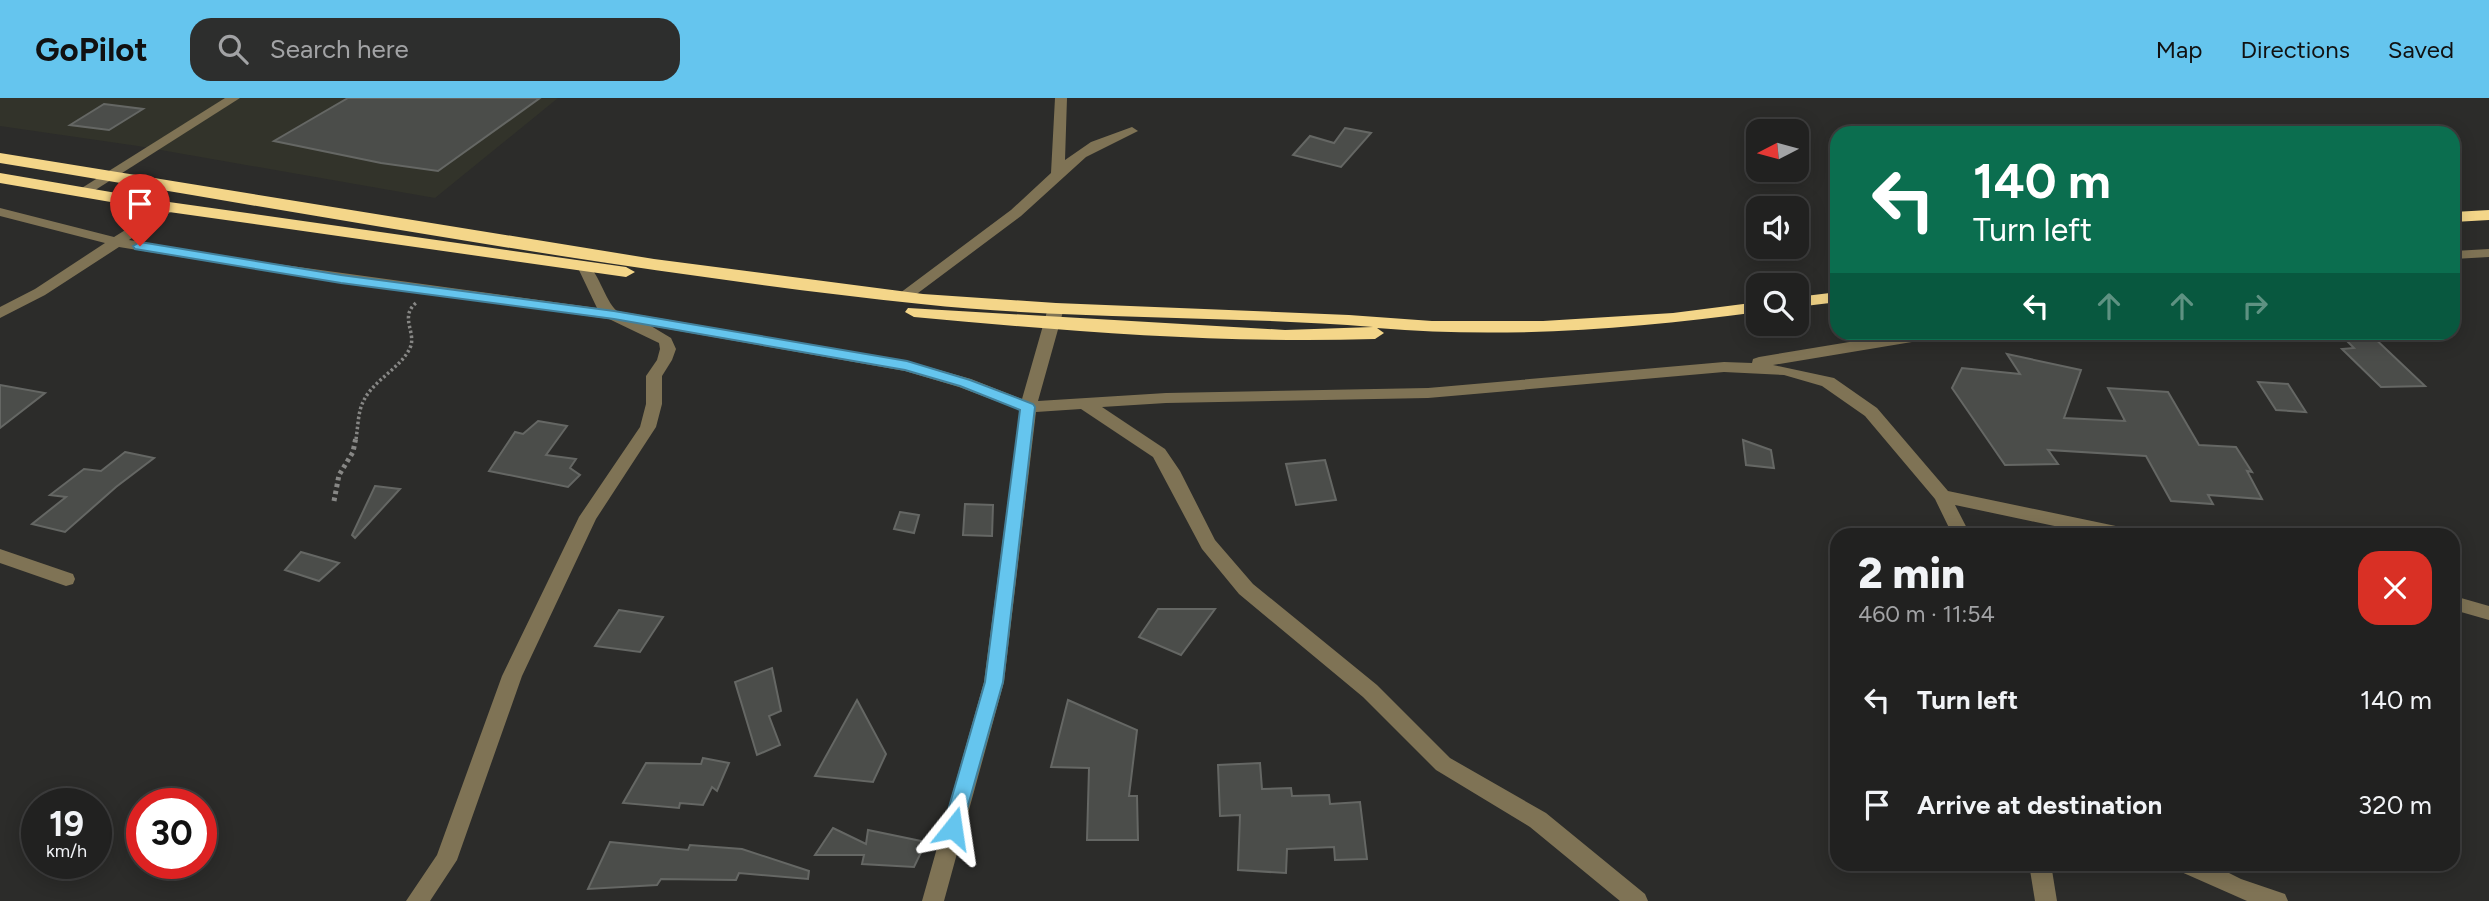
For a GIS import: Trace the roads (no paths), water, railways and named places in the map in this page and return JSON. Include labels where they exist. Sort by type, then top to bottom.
[{"type":"highway","points":[[0,158],[654,264],[1054,316],[1285,336],[1360,335],[1432,327],[1569,325],[1673,318],[1746,309]]},
{"type":"highway","points":[[0,178],[169,207],[917,313],[1054,316]]},
{"type":"highway","points":[[2460,217],[2489,215]]},
{"type":"highway","points":[[1809,302],[1830,299]]},
{"type":"street","points":[[84,191],[234,98]]},
{"type":"street","points":[[1058,173],[1061,98]]},
{"type":"street","points":[[905,296],[1017,212],[1086,148],[1111,136],[1132,131]]},
{"type":"street","points":[[0,313],[40,292],[169,207]]},
{"type":"street","points":[[0,212],[117,242],[341,279],[614,315],[907,366],[965,383],[1028,407],[1166,398],[1428,393],[1724,367],[1892,340]]},
{"type":"street","points":[[2460,255],[2489,253]]},
{"type":"street","points":[[417,901],[446,860],[512,676],[588,517],[648,427],[654,404],[654,376],[667,359],[670,350],[666,341],[655,333],[614,315],[596,298],[585,268]]},
{"type":"street","points":[[933,901],[994,682],[1028,407],[1054,316]]},
{"type":"street","points":[[1724,367],[1784,370],[1828,382],[1871,412],[1942,496],[1958,528]]},
{"type":"street","points":[[1084,403],[1159,453],[1208,544],[1246,589],[1370,691],[1443,764],[1538,820],[1637,901]]},
{"type":"street","points":[[1942,496],[2062,528]]},
{"type":"street","points":[[0,556],[66,579]]},
{"type":"street","points":[[2460,605],[2489,613]]},
{"type":"street","points":[[2041,871],[2046,901]]},
{"type":"street","points":[[2202,871],[2235,887],[2277,901]]}]
